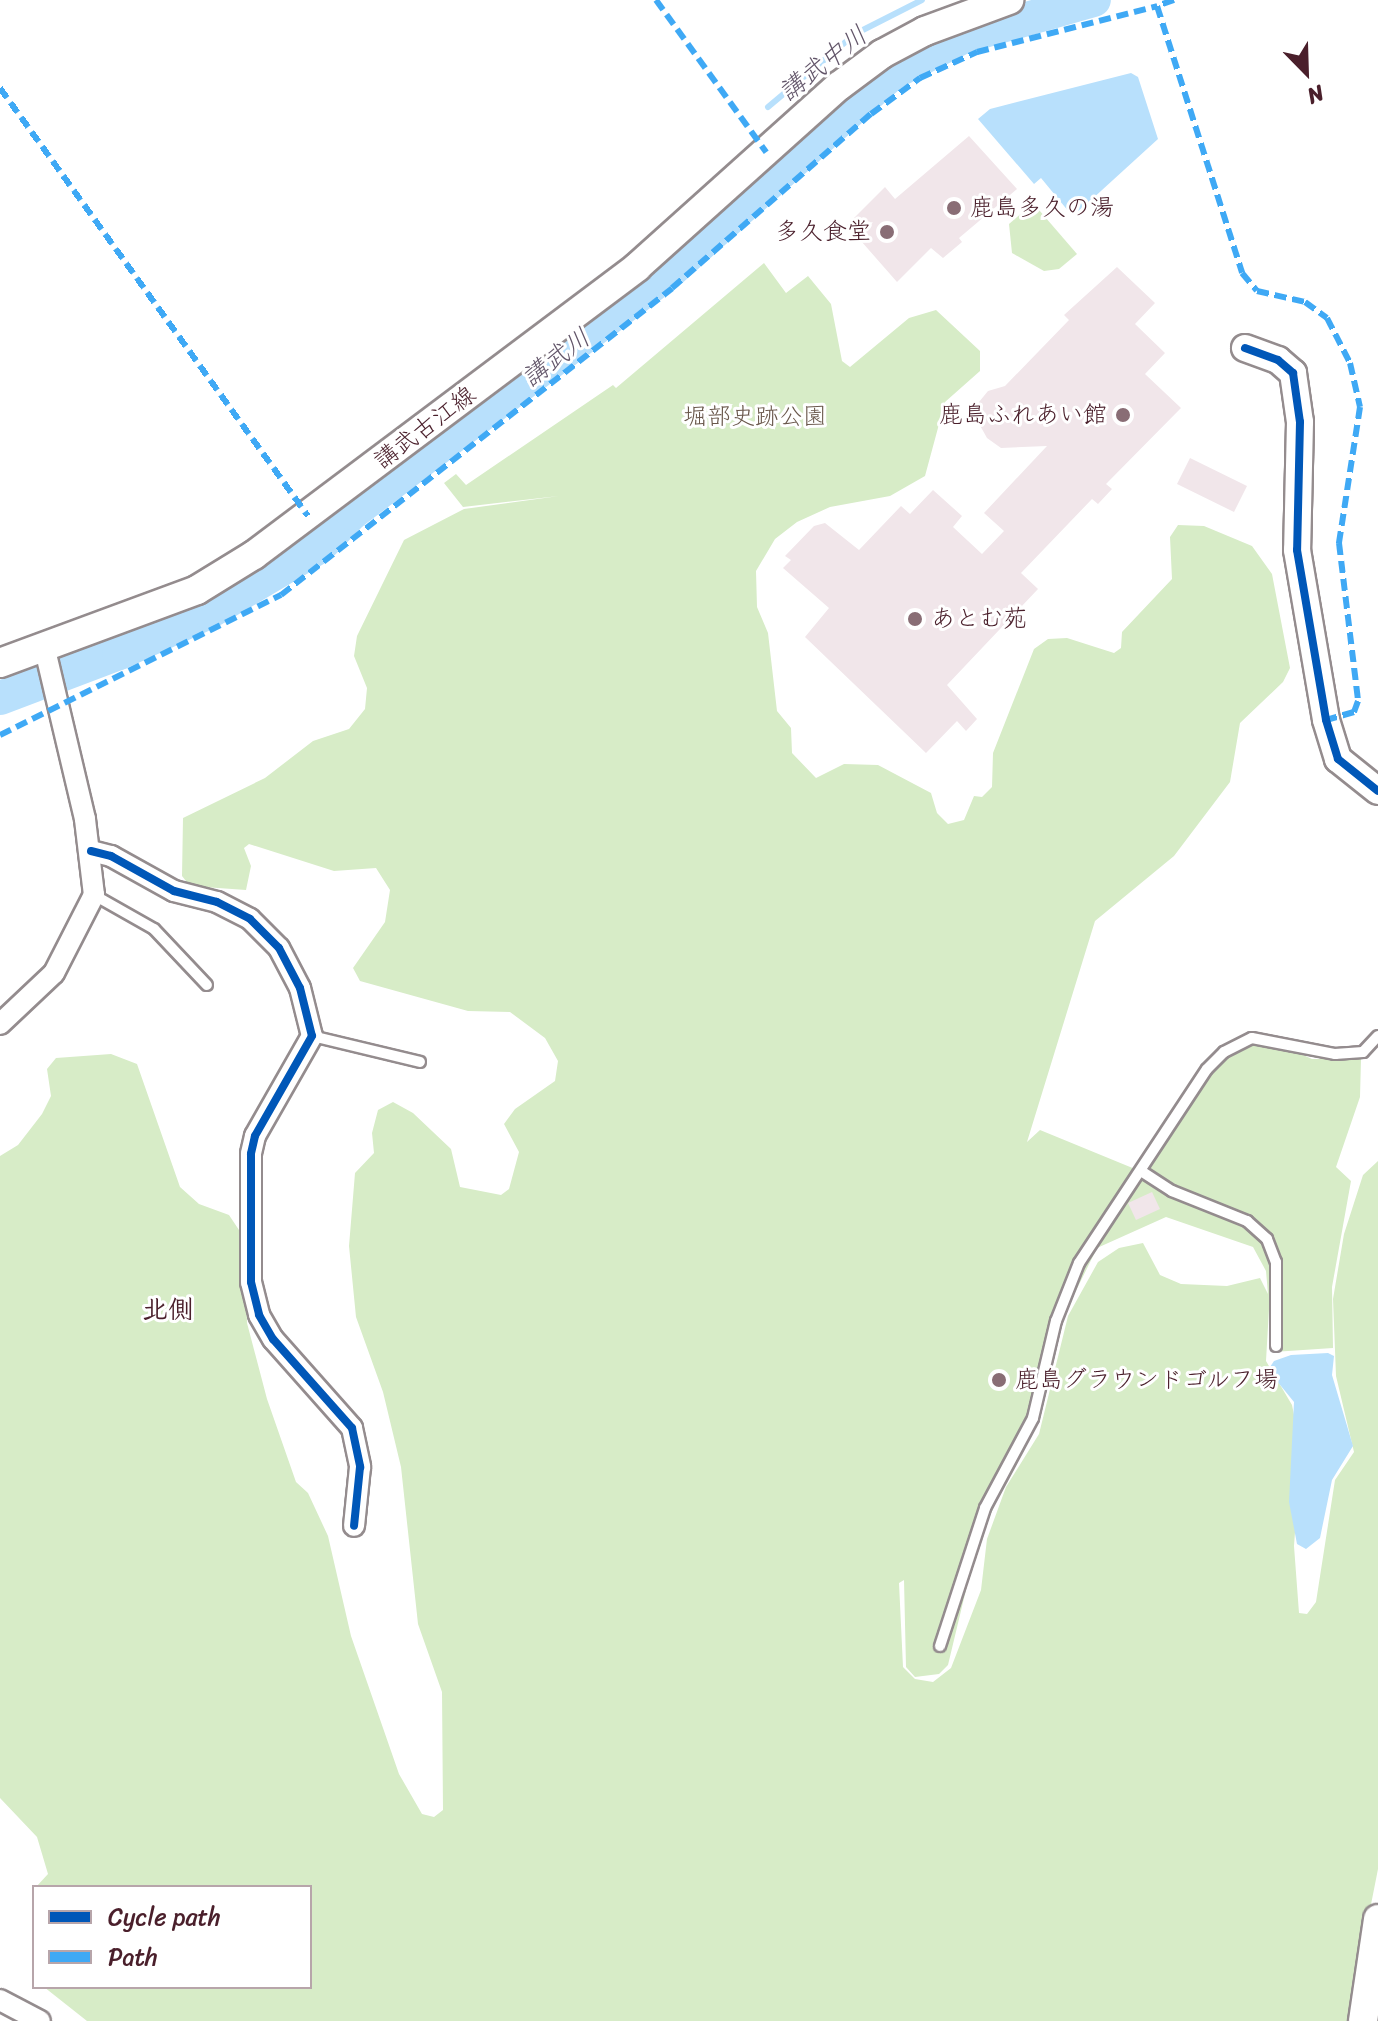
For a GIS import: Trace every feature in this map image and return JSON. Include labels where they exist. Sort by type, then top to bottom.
[{"type":"main road","name":"講武古江線","points":[[0,663],[47,653],[197,590],[254,555],[637,267],[839,86],[882,54],[925,31],[1009,0]]},
{"type":"main road","points":[[1363,2021],[1378,1919]]},
{"type":"street","points":[[1245,348],[1278,360],[1293,373],[1300,422],[1297,550],[1326,720],[1338,759],[1378,791]]},
{"type":"street","points":[[0,1024],[54,973],[94,895],[91,851],[47,653]]},
{"type":"street","points":[[91,851],[111,856],[174,891],[217,902],[250,919],[289,964],[309,1013],[312,1036],[255,1136],[247,1232],[251,1282],[259,1315],[273,1339],[352,1428],[360,1467],[354,1526]]},
{"type":"street","points":[[0,2000],[40,2021]]},
{"type":"lane","points":[[94,895],[154,929],[207,985]]},
{"type":"lane","points":[[312,1036],[420,1062]]},
{"type":"lane","points":[[940,1646],[985,1508],[1033,1418],[1067,1289],[1089,1242],[1141,1171],[1207,1069],[1234,1046],[1268,1037],[1306,1052],[1356,1053],[1378,1036]]},
{"type":"lane","points":[[1141,1171],[1172,1191],[1247,1221],[1267,1239],[1276,1262],[1276,1346]]},
{"type":"green space","points":[[1033,203],[1077,254],[1059,269],[1044,271],[1012,253],[1009,224]]},
{"type":"green space","name":"堀部史跡公園","points":[[764,263],[786,293],[808,276],[831,304],[842,361],[850,367],[909,318],[936,310],[980,351],[980,371],[945,402],[925,476],[890,496],[830,507],[797,522],[775,539],[756,571],[757,607],[768,633],[777,711],[791,728],[792,753],[816,778],[844,764],[878,765],[931,793],[937,813],[948,824],[964,820],[974,796],[982,797],[992,787],[993,753],[1034,649],[1048,639],[1067,638],[1114,653],[1121,648],[1122,632],[1172,579],[1170,537],[1178,525],[1204,526],[1252,546],[1272,574],[1290,668],[1283,682],[1240,723],[1230,782],[1174,856],[1095,921],[1027,1142],[1040,1130],[1135,1169],[1210,1069],[1243,1045],[1270,1040],[1312,1059],[1361,1059],[1360,1097],[1336,1167],[1351,1181],[1332,1287],[1333,1348],[1273,1352],[1269,1309],[1266,1361],[1292,1405],[1301,1449],[1294,1546],[1299,1613],[1307,1614],[1316,1602],[1335,1480],[1354,1452],[1336,1376],[1333,1299],[1344,1234],[1363,1175],[1378,1161],[1378,1869],[1348,2021],[87,2021],[47,1989],[312,1989],[312,1885],[38,1885],[48,1874],[37,1837],[0,1798],[0,1156],[18,1145],[42,1114],[51,1096],[47,1069],[56,1058],[111,1054],[137,1064],[180,1187],[199,1204],[229,1215],[245,1239],[247,1323],[267,1399],[296,1482],[308,1493],[328,1536],[351,1636],[399,1774],[422,1814],[434,1817],[443,1810],[442,1692],[418,1624],[401,1467],[383,1392],[356,1317],[349,1246],[355,1173],[374,1153],[372,1133],[378,1110],[393,1102],[413,1113],[451,1149],[460,1187],[501,1195],[509,1189],[519,1152],[504,1124],[515,1109],[555,1081],[558,1061],[545,1038],[510,1012],[468,1011],[360,981],[353,968],[385,922],[390,890],[376,868],[334,871],[249,844],[244,848],[251,866],[246,890],[190,886],[182,876],[183,818],[265,778],[313,741],[349,729],[365,709],[367,688],[354,656],[357,636],[404,540],[464,509],[559,496],[463,507],[444,483],[456,474],[466,485],[613,385],[616,388]],"holes":[[[1166,1217],[1253,1247],[1266,1271],[1268,1294],[1260,1278],[1227,1286],[1181,1284],[1160,1275],[1143,1243],[1119,1248],[1098,1262],[1068,1316],[1039,1434],[1006,1487],[987,1539],[981,1590],[951,1668],[933,1682],[915,1679],[903,1667],[899,1583],[904,1580],[906,1667],[915,1677],[939,1674],[948,1665],[976,1548],[1002,1488],[1032,1435],[1065,1313],[1097,1248]]]},
{"type":"water","points":[[1131,73],[1138,77],[1158,139],[1079,211],[1069,212],[1041,178],[1034,184],[978,119],[990,109]]},
{"type":"water","points":[[1328,1353],[1334,1356],[1332,1375],[1353,1446],[1332,1480],[1320,1538],[1306,1549],[1297,1544],[1289,1502],[1294,1402],[1268,1370],[1274,1361],[1291,1355]]},
{"type":"building","name":"鹿島多久の湯","points":[[969,136],[1017,189],[959,238],[962,242],[943,258],[931,248],[897,282],[847,225],[885,187],[895,199]]},
{"type":"building","points":[[1117,267],[1155,303],[1135,324],[1165,353],[1145,374],[1181,408],[1106,484],[1112,489],[1098,504],[1092,499],[1021,573],[1038,589],[947,685],[977,719],[966,731],[957,721],[926,753],[805,637],[829,608],[783,568],[791,560],[785,556],[814,526],[825,523],[859,550],[901,506],[910,514],[933,490],[962,516],[953,527],[982,554],[1004,531],[984,513],[1047,446],[1001,448],[987,438],[977,420],[979,402],[988,391],[1005,386],[1069,320],[1064,315]]},
{"type":"building","points":[[1190,458],[1247,486],[1234,512],[1177,484]]},
{"type":"building","points":[[1152,1192],[1160,1209],[1136,1220],[1128,1203]]},
{"type":"waterway","name":"講武中川","points":[[768,107],[855,34],[922,0]]},
{"type":"waterway","name":"講武川","points":[[0,698],[119,653],[209,612],[319,547],[352,513],[668,273],[891,74],[963,37],[1094,0]]},
{"type":"marked path","points":[[656,0],[766,152]]},
{"type":"marked path","points":[[1174,0],[1157,6],[1242,273],[1257,291],[1305,302],[1327,318],[1350,363],[1360,407],[1339,543],[1358,701],[1354,712],[1326,720]]},
{"type":"marked path","points":[[0,735],[281,595],[672,288],[871,114],[920,78],[977,52],[1157,6]]},
{"type":"marked path","points":[[0,88],[308,516]]},
{"type":"cycle path","points":[[1245,348],[1278,360],[1293,373],[1300,422],[1297,550],[1326,720],[1338,759],[1378,791]]},
{"type":"cycle path","points":[[91,851],[111,856],[174,891],[217,902],[250,919],[279,948],[300,988],[312,1036],[255,1136],[251,1154],[251,1282],[259,1315],[273,1339],[352,1428],[360,1467],[354,1526]]},
{"type":"place","name":"鹿島多久の湯","points":[[954,208]]},
{"type":"place","name":"多久食堂","points":[[887,232]]},
{"type":"place","name":"鹿島ふれあい館","points":[[1123,415]]},
{"type":"place","name":"あとむ苑","points":[[915,619]]},
{"type":"place","name":"鹿島グラウンドゴルフ場","points":[[999,1380]]},
{"type":"district","name":"北側","points":[[168,1310]]}]
